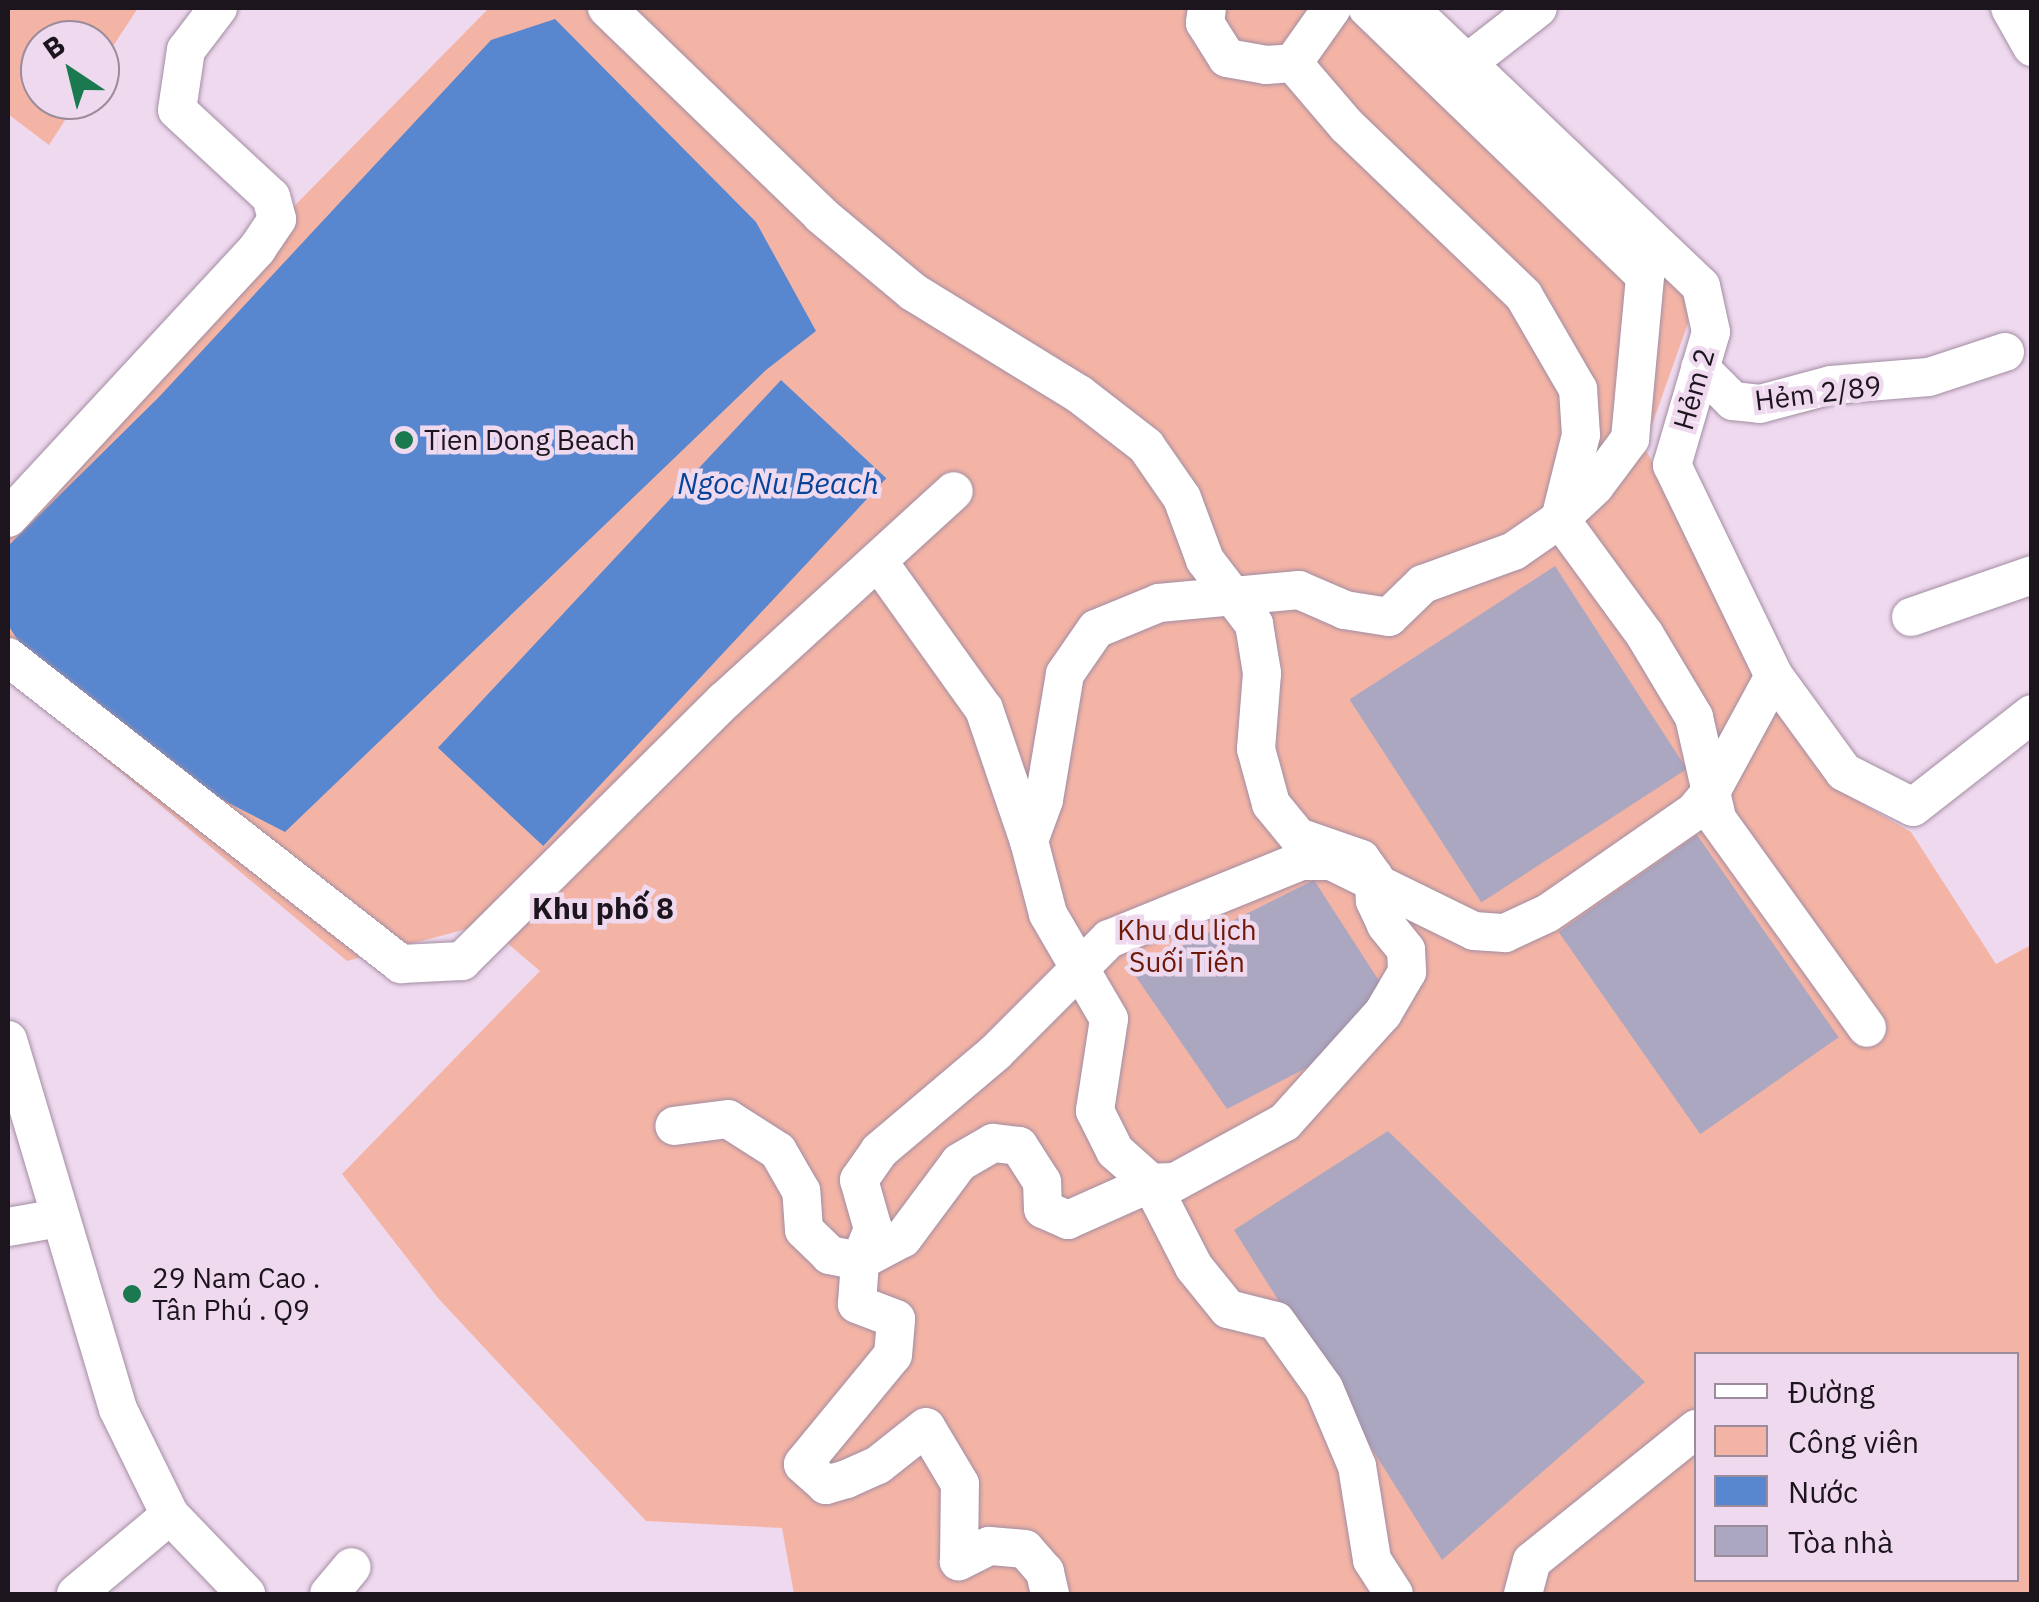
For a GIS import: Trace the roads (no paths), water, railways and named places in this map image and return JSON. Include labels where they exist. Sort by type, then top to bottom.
[{"type":"street","points":[[8,518],[258,249],[277,219],[271,197],[178,110],[186,50],[218,8]]},
{"type":"street","points":[[607,8],[821,215],[913,292],[1079,394],[1146,446],[1182,498],[1205,560],[1254,624],[1262,673],[1256,749],[1270,804],[1298,838],[1345,849],[1374,877],[1374,901],[1406,950],[1407,972],[1383,1013],[1285,1122],[1176,1182],[1152,1183],[1068,1220],[1043,1209],[1042,1182],[1019,1146],[993,1143],[960,1164],[903,1238],[860,1261],[830,1256],[804,1230],[801,1191],[778,1151],[728,1119],[674,1126]]},
{"type":"street","points":[[1207,8],[1204,22],[1227,58],[1293,63],[1347,126],[1524,296],[1578,389],[1581,435],[1560,519]]},
{"type":"street","points":[[1293,63],[1332,8]]},
{"type":"street","points":[[1029,841],[1044,800],[1065,674],[1096,628],[1158,603],[1299,590],[1345,610],[1389,617],[1423,584],[1514,551],[1560,519],[1630,439],[1645,276],[1367,8]]},
{"type":"street","name":"Hẻm 2","points":[[1408,8],[1701,286],[1711,332],[1672,466],[1774,676],[1844,772],[1913,807],[2032,714]]},
{"type":"street","points":[[1466,64],[1538,8]]},
{"type":"street","points":[[2010,8],[2032,47]]},
{"type":"street","name":"Hẻm 2/89","points":[[1700,368],[1732,401],[1760,404],[1831,385],[1929,377],[2006,352]]},
{"type":"street","points":[[8,657],[402,964],[462,961],[724,702],[776,661],[846,587],[880,564],[954,491]]},
{"type":"street","points":[[1560,519],[1645,635],[1694,717],[1717,819],[1866,1028]]},
{"type":"street","points":[[880,564],[984,708],[1029,841],[1048,914],[1109,1019],[1095,1112],[1116,1151],[1152,1183],[1194,1267],[1228,1308],[1276,1321],[1324,1388],[1357,1466],[1372,1560],[1394,1594]]},
{"type":"street","points":[[1911,618],[2032,575]]},
{"type":"street","points":[[1050,1594],[1044,1572],[1025,1549],[989,1546],[960,1561],[960,1484],[926,1427],[878,1465],[837,1482],[826,1485],[803,1464],[893,1356],[896,1319],[856,1304],[860,1261],[873,1229],[858,1180],[879,1151],[1079,970],[1109,938],[1301,861],[1331,861],[1374,877],[1474,931],[1505,933],[1548,913],[1694,812],[1711,792],[1774,676]]},
{"type":"street","points":[[8,1040],[118,1409],[170,1515],[246,1594]]},
{"type":"street","points":[[8,1227],[60,1218]]},
{"type":"street","points":[[1524,1594],[1532,1561],[1694,1431]]},
{"type":"street","points":[[76,1594],[170,1515]]},
{"type":"water","name":"Tien Dong Beach","points":[[555,19],[756,222],[816,331],[766,370],[285,832],[71,722],[8,625],[8,546],[158,398],[491,40]]},
{"type":"water","name":"Ngoc Nu Beach","points":[[781,380],[886,478],[543,846],[438,748]]},
{"type":"place","name":"Tien Dong Beach","points":[[404,440]]},
{"type":"place","name":"29 Nam Cao . Tân Phú . Q9","points":[[132,1294]]},
{"type":"district","name":"Khu phố 8","points":[[603,908]]},
{"type":"park label","name":"Khu du lịch Suối Tiên","points":[[1187,946]]}]
